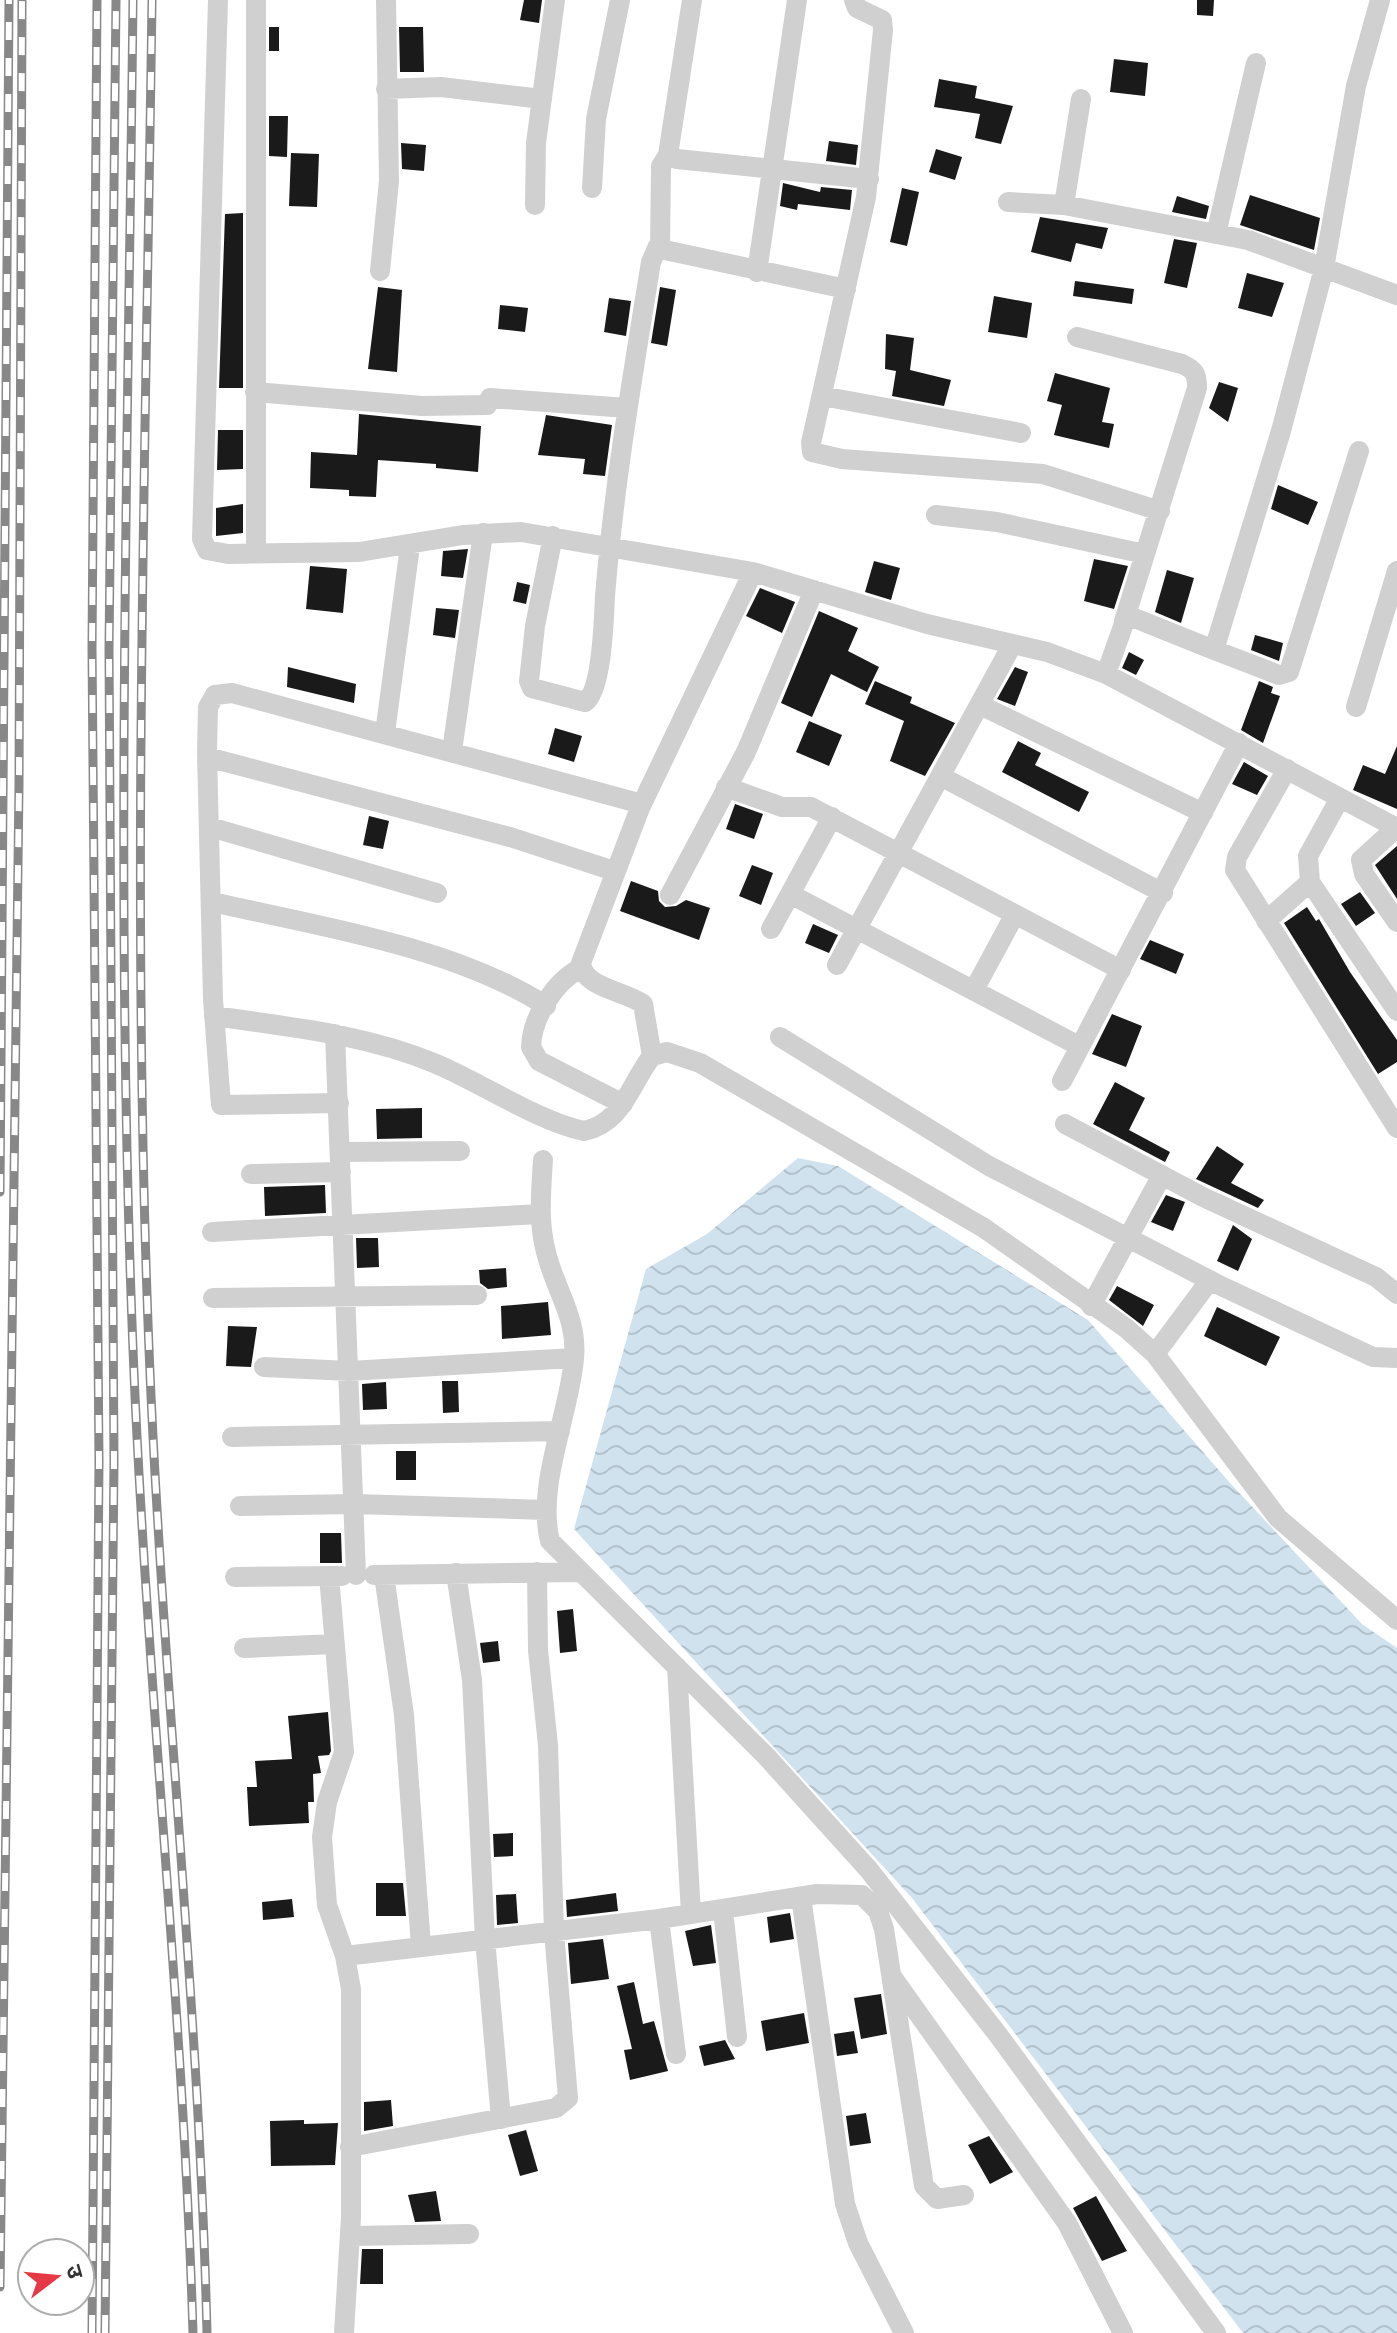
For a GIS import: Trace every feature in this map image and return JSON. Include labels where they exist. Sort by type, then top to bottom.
[{"type":"street","points":[[218,0],[202,539],[207,550],[214,553],[359,552],[483,533],[553,536],[609,549],[753,572],[1012,645],[1047,652],[1106,674],[1397,828],[1361,860],[1364,874],[1397,922]]},
{"type":"street","points":[[256,0],[256,553]]},
{"type":"street","points":[[380,271],[389,181],[386,0]]},
{"type":"street","points":[[535,205],[542,99],[555,0]]},
{"type":"street","points":[[592,188],[596,119],[620,0]]},
{"type":"street","points":[[553,536],[535,626],[529,681],[535,690],[585,702],[593,694],[601,644],[609,549],[627,408],[651,262],[658,246],[661,166],[668,155],[692,0]]},
{"type":"street","points":[[757,272],[797,0]]},
{"type":"street","points":[[854,0],[857,8],[879,16],[883,25],[869,179],[811,443],[816,456],[1043,474],[1160,511]]},
{"type":"street","points":[[1214,650],[1281,431],[1324,268],[1356,86],[1380,0]]},
{"type":"street","points":[[1216,234],[1256,63]]},
{"type":"street","points":[[386,89],[441,87],[517,93],[542,99]]},
{"type":"street","points":[[1064,205],[1081,99]]},
{"type":"street","points":[[668,155],[677,159],[869,179]]},
{"type":"street","points":[[1008,202],[1064,205],[1248,240],[1397,295]]},
{"type":"street","points":[[658,246],[671,254],[846,289]]},
{"type":"street","points":[[1077,337],[1182,364],[1194,370],[1197,376],[1197,388],[1160,511],[1106,674]]},
{"type":"street","points":[[255,392],[422,406],[487,405],[490,398],[627,408]]},
{"type":"street","points":[[822,396],[1021,433]]},
{"type":"street","points":[[1124,621],[1127,615],[1279,675],[1289,672],[1359,451]]},
{"type":"street","points":[[936,515],[997,522],[1145,554]]},
{"type":"street","points":[[452,751],[483,533]]},
{"type":"street","points":[[385,733],[410,546]]},
{"type":"street","points":[[1356,707],[1397,571]]},
{"type":"street","points":[[623,1104],[536,1059],[531,1042],[546,1006],[564,977],[581,968],[614,871],[642,804],[753,572]]},
{"type":"street","points":[[670,895],[746,752],[814,590]]},
{"type":"street","points":[[837,965],[1012,645]]},
{"type":"street","points":[[339,1103],[221,1105],[214,1016],[207,757],[208,707],[211,699],[221,693],[385,733],[642,804]]},
{"type":"street","points":[[980,705],[1203,813]]},
{"type":"street","points":[[1062,1081],[1239,743]]},
{"type":"street","points":[[207,757],[510,837],[614,871]]},
{"type":"street","points":[[1287,769],[1235,862],[1241,881],[1397,1128]]},
{"type":"street","points":[[942,777],[1163,893]]},
{"type":"street","points":[[726,787],[782,807],[806,805],[832,817],[1121,970]]},
{"type":"street","points":[[1340,798],[1308,856],[1310,882],[1397,1011]]},
{"type":"street","points":[[771,929],[832,817]]},
{"type":"street","points":[[210,827],[437,893]]},
{"type":"street","points":[[1266,921],[1310,882]]},
{"type":"street","points":[[790,894],[1079,1046]]},
{"type":"street","points":[[212,902],[424,954],[500,979],[546,1006]]},
{"type":"street","points":[[974,990],[1015,914]]},
{"type":"street","points":[[214,1016],[335,1034],[385,1046],[434,1063],[574,1129],[597,1128],[608,1123],[623,1104],[652,1056],[643,1004],[591,980],[581,968]]},
{"type":"street","points":[[335,1034],[356,1575]]},
{"type":"street","points":[[780,1037],[989,1166],[1127,1238],[1373,1357],[1397,1358]]},
{"type":"street","points":[[652,1056],[667,1052],[680,1055],[724,1076],[984,1228],[1126,1328],[1155,1354],[1278,1518],[1397,1620]]},
{"type":"street","points":[[1065,1124],[1162,1175],[1376,1277],[1397,1294]]},
{"type":"street","points":[[251,1174],[460,1151]]},
{"type":"street","points":[[543,1160],[540,1214],[549,1265],[569,1310],[574,1358],[546,1510],[550,1541],[766,1756],[901,1909],[999,2036],[1216,2333]]},
{"type":"street","points":[[1091,1306],[1162,1175]]},
{"type":"street","points":[[212,1232],[343,1228],[540,1214]]},
{"type":"street","points":[[1155,1354],[1210,1280]]},
{"type":"street","points":[[213,1298],[477,1295]]},
{"type":"street","points":[[264,1367],[349,1371],[574,1358]]},
{"type":"street","points":[[232,1437],[351,1438],[560,1431]]},
{"type":"street","points":[[240,1506],[355,1504],[546,1510]]},
{"type":"street","points":[[350,2147],[556,2108],[568,2098],[554,1932],[551,1803],[538,1650],[537,1572]]},
{"type":"street","points":[[235,1577],[578,1572]]},
{"type":"street","points":[[456,1573],[472,1680],[485,1939],[501,2119]]},
{"type":"street","points":[[384,1575],[404,1715],[421,1946]]},
{"type":"street","points":[[329,1576],[344,1752],[327,1802],[322,1837],[327,1905],[345,1956],[351,1989],[350,2236],[344,2333]]},
{"type":"street","points":[[244,1648],[335,1644]]},
{"type":"street","points":[[677,1667],[691,1914]]},
{"type":"street","points":[[345,1956],[659,1919],[847,1892],[872,1901],[884,1929],[924,2186],[937,2199],[964,2195]]},
{"type":"street","points":[[801,1897],[845,2204],[858,2243],[904,2333]]},
{"type":"street","points":[[723,1910],[737,2037]]},
{"type":"street","points":[[659,1919],[676,2054]]},
{"type":"street","points":[[891,1975],[1067,2223],[1123,2333]]},
{"type":"street","points":[[350,2236],[469,2234]]},
{"type":"water","points":[[798,1158],[838,1166],[1088,1320],[1230,1483],[1362,1624],[1397,1648],[1397,2333],[1243,2333],[912,1898],[574,1529],[646,1269],[707,1234]]},
{"type":"building","points":[[524,0],[542,0],[539,23],[520,20]]},
{"type":"building","points":[[1197,0],[1214,0],[1213,16],[1197,15]]},
{"type":"building","points":[[269,27],[279,27],[279,51],[269,51]]},
{"type":"building","points":[[399,27],[423,27],[424,72],[400,72]]},
{"type":"building","points":[[1114,59],[1148,63],[1145,96],[1110,92]]},
{"type":"building","points":[[939,79],[977,86],[975,98],[1013,106],[1001,144],[975,138],[980,114],[934,107]]},
{"type":"building","points":[[269,116],[288,116],[287,157],[269,156]]},
{"type":"building","points":[[829,141],[858,145],[856,165],[826,161]]},
{"type":"building","points":[[401,143],[426,145],[424,171],[402,169]]},
{"type":"building","points":[[936,149],[962,157],[955,180],[929,172]]},
{"type":"building","points":[[291,153],[319,154],[317,207],[289,206]]},
{"type":"building","points":[[783,183],[820,192],[821,187],[852,190],[850,210],[798,204],[797,210],[780,206]]},
{"type":"building","points":[[902,188],[919,192],[907,246],[890,242]]},
{"type":"building","points":[[1250,195],[1320,218],[1314,250],[1240,225]]},
{"type":"building","points":[[1177,196],[1209,206],[1206,219],[1172,212]]},
{"type":"building","points":[[243,213],[243,388],[219,388],[225,214]]},
{"type":"building","points":[[1040,217],[1108,228],[1102,249],[1076,243],[1071,262],[1031,252]]},
{"type":"building","points":[[1174,239],[1197,243],[1187,288],[1164,283]]},
{"type":"building","points":[[1247,273],[1284,283],[1272,317],[1238,308]]},
{"type":"building","points":[[1075,281],[1134,289],[1132,304],[1073,296]]},
{"type":"building","points":[[378,287],[402,290],[397,372],[368,369]]},
{"type":"building","points":[[660,287],[676,290],[667,346],[651,343]]},
{"type":"building","points":[[994,296],[1032,303],[1027,338],[988,332]]},
{"type":"building","points":[[609,298],[631,301],[626,336],[604,332]]},
{"type":"building","points":[[500,305],[528,308],[525,332],[498,329]]},
{"type":"building","points":[[886,334],[914,338],[910,370],[951,380],[944,406],[892,396],[896,371],[885,369]]},
{"type":"building","points":[[1055,373],[1110,388],[1102,422],[1114,424],[1109,448],[1054,435],[1062,405],[1047,401]]},
{"type":"building","points":[[1219,382],[1238,388],[1228,422],[1209,408]]},
{"type":"building","points":[[359,414],[481,426],[478,472],[436,468],[436,464],[378,460],[376,497],[349,496],[349,490],[310,488],[311,452],[357,455]]},
{"type":"building","points":[[546,415],[612,425],[605,476],[583,474],[585,459],[538,455]]},
{"type":"building","points":[[218,430],[243,430],[243,469],[217,470]]},
{"type":"building","points":[[1278,485],[1318,502],[1308,525],[1271,509]]},
{"type":"building","points":[[243,504],[243,533],[216,536],[216,508]]},
{"type":"building","points":[[468,549],[463,578],[441,576],[443,551]]},
{"type":"building","points":[[1094,559],[1128,566],[1114,609],[1084,601]]},
{"type":"building","points":[[874,561],[900,568],[891,600],[865,592]]},
{"type":"building","points":[[310,566],[347,569],[343,613],[306,609]]},
{"type":"building","points":[[1167,570],[1194,578],[1181,623],[1155,612]]},
{"type":"building","points":[[517,582],[530,585],[526,604],[513,601]]},
{"type":"building","points":[[760,588],[795,602],[782,633],[746,616]]},
{"type":"building","points":[[436,608],[459,610],[455,638],[433,635]]},
{"type":"building","points":[[819,611],[858,628],[848,651],[879,667],[867,692],[831,674],[812,717],[781,703]]},
{"type":"building","points":[[1255,635],[1283,643],[1279,661],[1251,650]]},
{"type":"building","points":[[1129,652],[1144,660],[1136,675],[1122,668]]},
{"type":"building","points":[[288,667],[356,684],[354,703],[287,687]]},
{"type":"building","points":[[1015,667],[1028,672],[1015,706],[997,699]]},
{"type":"building","points":[[875,681],[912,697],[910,703],[955,723],[925,776],[890,761],[904,721],[865,704]]},
{"type":"building","points":[[1259,681],[1273,687],[1271,693],[1280,696],[1263,743],[1241,730]]},
{"type":"building","points":[[809,721],[842,735],[829,766],[796,752]]},
{"type":"building","points":[[555,728],[582,736],[574,762],[548,754]]},
{"type":"building","points":[[1018,741],[1041,753],[1035,765],[1089,792],[1079,812],[1002,772]]},
{"type":"building","points":[[1397,746],[1397,809],[1353,790],[1363,765],[1385,774]]},
{"type":"building","points":[[1244,762],[1268,776],[1257,795],[1232,784]]},
{"type":"building","points":[[735,804],[763,814],[754,839],[726,829]]},
{"type":"building","points":[[369,816],[389,821],[383,849],[363,845]]},
{"type":"building","points":[[1397,846],[1397,899],[1375,865]]},
{"type":"building","points":[[752,865],[773,873],[761,905],[739,896]]},
{"type":"building","points":[[631,881],[658,891],[659,901],[665,907],[676,906],[686,900],[710,908],[699,940],[620,911]]},
{"type":"building","points":[[1360,892],[1375,913],[1356,926],[1341,904]]},
{"type":"building","points":[[1307,907],[1316,921],[1319,919],[1350,972],[1397,1040],[1397,1062],[1378,1074],[1284,923]]},
{"type":"building","points":[[813,924],[838,935],[829,953],[805,943]]},
{"type":"building","points":[[1150,940],[1184,954],[1176,974],[1140,959]]},
{"type":"building","points":[[1112,1014],[1142,1026],[1126,1067],[1092,1054]]},
{"type":"building","points":[[1115,1082],[1145,1098],[1129,1130],[1170,1152],[1165,1162],[1093,1124]]},
{"type":"building","points":[[422,1108],[422,1138],[377,1139],[376,1109]]},
{"type":"building","points":[[1217,1146],[1244,1164],[1231,1183],[1264,1200],[1258,1208],[1196,1179]]},
{"type":"building","points":[[325,1185],[326,1213],[265,1216],[264,1187]]},
{"type":"building","points":[[1166,1195],[1185,1202],[1173,1231],[1151,1222]]},
{"type":"building","points":[[1233,1225],[1252,1239],[1238,1271],[1217,1261]]},
{"type":"building","points":[[356,1238],[378,1238],[379,1267],[357,1268]]},
{"type":"building","points":[[506,1268],[507,1287],[488,1289],[480,1283],[479,1270]]},
{"type":"building","points":[[1117,1286],[1154,1305],[1143,1326],[1109,1300]]},
{"type":"building","points":[[548,1302],[551,1335],[502,1339],[501,1306]]},
{"type":"building","points":[[1217,1307],[1280,1337],[1266,1366],[1204,1336]]},
{"type":"building","points":[[228,1326],[257,1327],[251,1367],[226,1366]]},
{"type":"building","points":[[442,1381],[458,1381],[459,1412],[443,1413]]},
{"type":"building","points":[[386,1382],[387,1409],[363,1410],[362,1384]]},
{"type":"building","points":[[396,1451],[416,1451],[416,1480],[396,1480]]},
{"type":"building","points":[[320,1533],[341,1533],[342,1563],[320,1563]]},
{"type":"building","points":[[573,1609],[577,1651],[560,1653],[557,1611]]},
{"type":"building","points":[[498,1641],[500,1661],[483,1663],[480,1643]]},
{"type":"building","points":[[328,1712],[331,1751],[329,1755],[318,1756],[321,1773],[313,1774],[314,1802],[308,1802],[309,1823],[249,1826],[247,1787],[257,1787],[255,1761],[292,1759],[288,1716]]},
{"type":"building","points":[[513,1833],[513,1856],[494,1857],[493,1834]]},
{"type":"building","points":[[376,1883],[403,1883],[406,1916],[376,1916]]},
{"type":"building","points":[[616,1893],[618,1911],[567,1917],[566,1900]]},
{"type":"building","points":[[516,1894],[518,1923],[497,1925],[496,1895]]},
{"type":"building","points":[[292,1899],[294,1917],[263,1920],[262,1902]]},
{"type":"building","points":[[790,1913],[794,1939],[770,1943],[767,1917]]},
{"type":"building","points":[[711,1925],[716,1963],[693,1966],[685,1931]]},
{"type":"building","points":[[603,1939],[609,1979],[571,1984],[568,1943]]},
{"type":"building","points":[[634,1982],[643,2024],[654,2021],[668,2071],[630,2080],[624,2050],[632,2049],[617,1986]]},
{"type":"building","points":[[881,1994],[887,2034],[861,2039],[854,1998]]},
{"type":"building","points":[[804,2013],[809,2043],[766,2051],[761,2021]]},
{"type":"building","points":[[854,2031],[858,2053],[837,2056],[834,2034]]},
{"type":"building","points":[[725,2040],[735,2059],[704,2066],[699,2046]]},
{"type":"building","points":[[391,2100],[393,2126],[364,2131],[364,2102]]},
{"type":"building","points":[[866,2113],[871,2143],[850,2146],[846,2116]]},
{"type":"building","points":[[304,2120],[304,2124],[338,2123],[335,2165],[271,2166],[270,2121]]},
{"type":"building","points":[[526,2130],[538,2171],[520,2176],[508,2135]]},
{"type":"building","points":[[989,2136],[1013,2172],[990,2184],[968,2145]]},
{"type":"building","points":[[436,2191],[441,2221],[415,2222],[408,2195]]},
{"type":"building","points":[[1096,2196],[1127,2251],[1102,2261],[1073,2208]]},
{"type":"building","points":[[362,2249],[383,2249],[383,2284],[360,2284]]},
{"type":"railway","points":[[0,1192],[9,0]]},
{"type":"railway","points":[[0,2287],[19,785],[22,0]]},
{"type":"railway","points":[[92,2333],[99,1461],[92,648],[97,0]]},
{"type":"railway","points":[[105,2333],[114,1463],[109,650],[116,0]]},
{"type":"railway","points":[[133,0],[124,674],[128,1181],[139,1472],[181,2087],[193,2333]]},
{"type":"railway","points":[[152,0],[140,843],[144,1181],[155,1472],[189,1964],[207,2333]]}]
